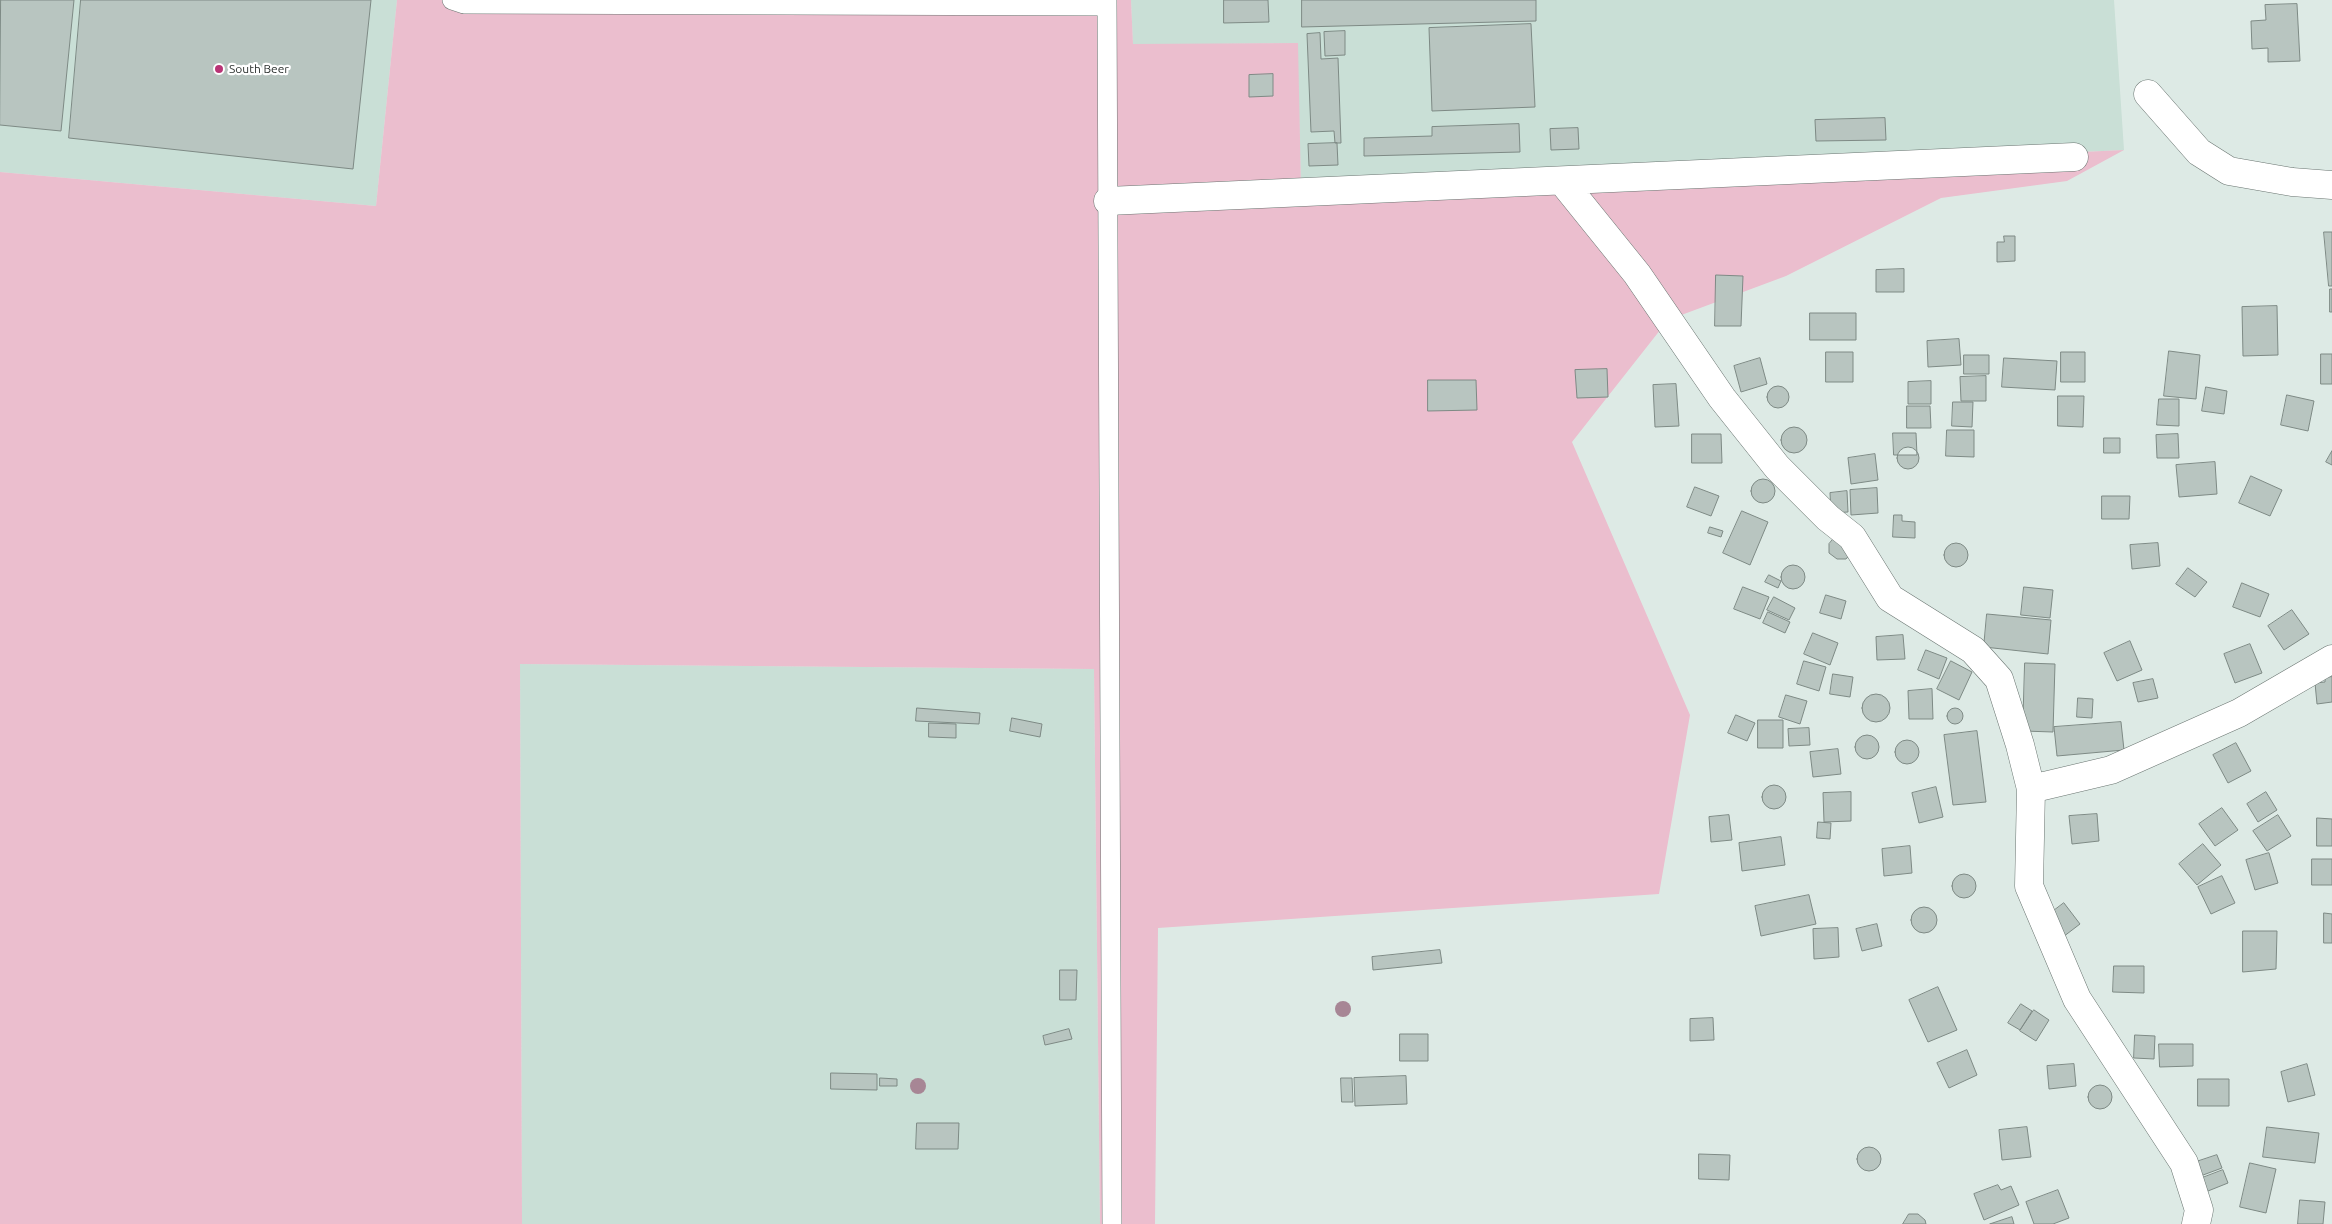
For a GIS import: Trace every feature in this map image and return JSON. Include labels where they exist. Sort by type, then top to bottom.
[{"type":"street","points":[[2148,94],[2199,152],[2230,171],[2292,182],[2332,185]]},
{"type":"street","points":[[1108,201],[2074,158]]},
{"type":"street","points":[[1562,181],[1637,274],[1722,398],[1777,467],[1828,518],[1852,537],[1890,598],[1973,650],[1999,679],[2020,745],[2031,789],[2029,886],[2077,999],[2184,1163],[2199,1210],[2196,1224]]},
{"type":"street","points":[[2031,789],[2111,770],[2239,713],[2332,659]]},
{"type":"lane","points":[[452,0],[464,4],[1107,3],[1112,1224]]},
{"type":"shaded area","name":"South Beer","points":[[0,0],[397,0],[376,206],[0,172]]},
{"type":"shaded area","points":[[397,0],[1131,0],[1133,44],[1298,43],[1301,189],[2124,150],[2067,181],[1941,198],[1786,276],[1668,320],[1572,442],[1690,715],[1659,894],[1158,928],[1155,1224],[1100,1224],[1094,669],[520,664],[522,1224],[0,1224],[0,172],[376,206]]},
{"type":"shaded area","points":[[1131,0],[2114,0],[2124,150],[1301,189],[1297,43],[1133,45]]},
{"type":"shaded area","points":[[520,664],[1094,669],[1100,1224],[522,1224]]},
{"type":"building","points":[[1,0],[74,0],[61,131],[0,125]]},
{"type":"building","name":"South Beer","points":[[81,0],[371,0],[353,169],[69,138]]},
{"type":"building","points":[[1224,0],[1268,0],[1269,22],[1224,23]]},
{"type":"building","points":[[1302,0],[1536,0],[1536,21],[1302,27]]},
{"type":"building","points":[[2297,4],[2300,61],[2268,62],[2268,48],[2252,49],[2251,21],[2266,20],[2265,5]]},
{"type":"building","points":[[1531,24],[1535,107],[1432,111],[1429,28]]},
{"type":"building","points":[[1345,31],[1345,55],[1325,56],[1324,32]]},
{"type":"building","points":[[1320,33],[1321,59],[1338,58],[1341,143],[1335,143],[1334,131],[1311,132],[1307,34]]},
{"type":"building","points":[[1273,74],[1273,96],[1249,97],[1249,75]]},
{"type":"building","points":[[1885,118],[1886,140],[1816,141],[1815,120]]},
{"type":"building","points":[[1519,124],[1520,152],[1364,156],[1364,138],[1432,136],[1432,127]]},
{"type":"building","points":[[1578,128],[1579,149],[1551,150],[1550,129]]},
{"type":"building","points":[[1337,143],[1338,165],[1309,166],[1308,144]]},
{"type":"building","points":[[2324,232],[2332,232],[2332,286],[2329,286]]},
{"type":"building","points":[[2004,236],[2015,236],[2015,261],[1997,262],[1997,242],[2004,242]]},
{"type":"building","points":[[1904,269],[1904,292],[1876,292],[1876,270]]},
{"type":"building","points":[[1716,275],[1743,276],[1741,326],[1715,326]]},
{"type":"building","points":[[2330,289],[2332,289],[2332,312],[2330,312]]},
{"type":"building","points":[[2277,306],[2278,355],[2243,356],[2242,307]]},
{"type":"building","points":[[1810,313],[1856,313],[1856,340],[1810,340]]},
{"type":"building","points":[[1959,339],[1961,365],[1928,367],[1927,341]]},
{"type":"building","points":[[2169,351],[2200,355],[2196,399],[2164,396]]},
{"type":"building","points":[[1826,352],[1853,352],[1853,382],[1826,382]]},
{"type":"building","points":[[2061,352],[2085,352],[2085,382],[2061,382]]},
{"type":"building","points":[[2321,354],[2332,354],[2332,384],[2321,384]]},
{"type":"building","points":[[1964,355],[1989,355],[1989,374],[1964,374]]},
{"type":"building","points":[[1760,358],[1767,384],[1741,392],[1734,366]]},
{"type":"building","points":[[2004,358],[2057,361],[2055,390],[2002,387]]},
{"type":"building","points":[[1607,369],[1608,397],[1577,398],[1575,370]]},
{"type":"building","points":[[1986,376],[1986,401],[1961,401],[1960,377]]},
{"type":"building","points":[[1428,380],[1476,380],[1477,410],[1428,411]]},
{"type":"building","points":[[1931,381],[1931,404],[1908,404],[1908,382]]},
{"type":"building","points":[[1676,384],[1679,426],[1655,427],[1653,385]]},
{"type":"building","points":[[1774,386],[1782,386],[1789,393],[1789,401],[1782,408],[1774,408],[1767,401],[1767,393]]},
{"type":"building","points":[[2206,387],[2227,391],[2224,414],[2202,411]]},
{"type":"building","points":[[2287,395],[2314,401],[2308,431],[2281,425]]},
{"type":"building","points":[[2058,396],[2084,396],[2083,427],[2058,426]]},
{"type":"building","points":[[2159,399],[2179,399],[2179,426],[2157,425]]},
{"type":"building","points":[[1953,402],[1973,402],[1972,427],[1952,426]]},
{"type":"building","points":[[1907,406],[1930,406],[1931,428],[1907,428]]},
{"type":"building","points":[[1794,427],[1803,431],[1807,440],[1803,449],[1794,453],[1785,449],[1781,440],[1785,431]]},
{"type":"building","points":[[1947,430],[1974,430],[1974,457],[1946,456]]},
{"type":"building","points":[[1893,433],[1916,433],[1917,455],[1894,455]]},
{"type":"building","points":[[1692,434],[1721,434],[1722,463],[1692,463]]},
{"type":"building","points":[[2178,434],[2179,458],[2157,458],[2156,435]]},
{"type":"building","points":[[2104,438],[2120,438],[2120,453],[2104,453]]},
{"type":"building","points":[[1904,447],[1912,447],[1919,454],[1919,462],[1912,469],[1904,469],[1897,462],[1897,454]]},
{"type":"building","points":[[2332,451],[2332,465],[2326,462]]},
{"type":"building","points":[[1875,454],[1878,480],[1851,484],[1848,458]]},
{"type":"building","points":[[2215,462],[2217,494],[2179,497],[2176,465]]},
{"type":"building","points":[[2251,476],[2282,490],[2270,516],[2239,503]]},
{"type":"building","points":[[1763,479],[1771,483],[1775,491],[1771,499],[1763,503],[1755,499],[1751,491],[1755,483]]},
{"type":"building","points":[[1695,487],[1719,496],[1711,516],[1687,507]]},
{"type":"building","points":[[1877,488],[1878,513],[1851,515],[1850,490]]},
{"type":"building","points":[[1847,491],[1848,512],[1831,513],[1830,493]]},
{"type":"building","points":[[2102,496],[2130,496],[2129,519],[2102,519]]},
{"type":"building","points":[[1742,511],[1768,522],[1750,565],[1723,553]]},
{"type":"building","points":[[1894,515],[1902,515],[1902,521],[1915,522],[1915,538],[1893,537]]},
{"type":"building","points":[[1710,527],[1723,531],[1721,537],[1708,533]]},
{"type":"building","points":[[1835,537],[1852,552],[1846,559],[1837,559],[1829,553],[1829,544]]},
{"type":"building","points":[[1956,543],[1964,547],[1968,555],[1964,563],[1956,567],[1948,563],[1944,555],[1948,547]]},
{"type":"building","points":[[2158,543],[2160,566],[2132,569],[2130,545]]},
{"type":"building","points":[[1793,565],[1801,569],[1805,577],[1801,585],[1793,589],[1785,585],[1781,577],[1785,569]]},
{"type":"building","points":[[2188,568],[2207,582],[2195,597],[2176,584]]},
{"type":"building","points":[[1769,575],[1781,581],[1778,588],[1765,582]]},
{"type":"building","points":[[2242,583],[2269,594],[2260,617],[2233,607]]},
{"type":"building","points":[[1743,587],[1769,597],[1760,619],[1734,609]]},
{"type":"building","points":[[2024,587],[2053,590],[2050,618],[2021,615]]},
{"type":"building","points":[[1826,595],[1846,601],[1841,619],[1820,613]]},
{"type":"building","points":[[1774,597],[1795,608],[1789,620],[1767,610]]},
{"type":"building","points":[[2292,610],[2309,634],[2284,650],[2268,626]]},
{"type":"building","points":[[1768,612],[1790,622],[1785,633],[1763,623]]},
{"type":"building","points":[[1987,614],[2051,620],[2048,654],[1984,647]]},
{"type":"building","points":[[1813,633],[1838,643],[1830,665],[1804,654]]},
{"type":"building","points":[[1903,635],[1905,659],[1877,660],[1876,637]]},
{"type":"building","points":[[2130,641],[2142,670],[2117,681],[2104,653]]},
{"type":"building","points":[[2250,644],[2262,673],[2235,683],[2224,654]]},
{"type":"building","points":[[1926,650],[1947,658],[1939,679],[1918,670]]},
{"type":"building","points":[[1804,661],[1826,667],[1819,691],[1797,684]]},
{"type":"building","points":[[1951,661],[1972,672],[1959,700],[1937,689]]},
{"type":"building","points":[[2025,663],[2055,664],[2053,732],[2023,731]]},
{"type":"building","points":[[1833,674],[1853,677],[1850,697],[1830,694]]},
{"type":"building","points":[[2332,677],[2332,702],[2317,704],[2315,683],[2325,682],[2325,678]]},
{"type":"building","points":[[2153,679],[2158,698],[2138,702],[2133,683]]},
{"type":"building","points":[[1932,689],[1933,719],[1909,719],[1908,691]]},
{"type":"building","points":[[1876,694],[1886,698],[1890,708],[1886,718],[1876,722],[1866,718],[1862,708],[1866,698]]},
{"type":"building","points":[[1786,695],[1807,701],[1800,724],[1779,717]]},
{"type":"building","points":[[2078,698],[2093,699],[2092,718],[2077,717]]},
{"type":"building","points":[[917,708],[980,713],[979,724],[916,721]]},
{"type":"building","points":[[1955,708],[1961,710],[1963,716],[1961,722],[1955,724],[1949,722],[1947,716],[1949,710]]},
{"type":"building","points":[[1736,715],[1755,723],[1747,741],[1728,733]]},
{"type":"building","points":[[1012,718],[1042,724],[1040,737],[1010,731]]},
{"type":"building","points":[[1758,720],[1783,720],[1783,748],[1758,748]]},
{"type":"building","points":[[2121,722],[2124,750],[2057,756],[2054,727]]},
{"type":"building","points":[[929,723],[956,724],[956,738],[929,737]]},
{"type":"building","points":[[1809,728],[1810,745],[1789,746],[1788,729]]},
{"type":"building","points":[[1977,731],[1986,802],[1953,805],[1944,735]]},
{"type":"building","points":[[1867,735],[1876,738],[1879,747],[1876,756],[1867,759],[1858,756],[1855,747],[1858,738]]},
{"type":"building","points":[[1907,740],[1912,741],[1918,747],[1918,757],[1912,763],[1907,764],[1902,763],[1896,757],[1895,752],[1896,747],[1902,741]]},
{"type":"building","points":[[2236,743],[2251,771],[2228,783],[2213,755]]},
{"type":"building","points":[[1838,749],[1841,774],[1813,777],[1810,752]]},
{"type":"building","points":[[1774,785],[1782,789],[1786,797],[1782,805],[1774,809],[1766,805],[1762,797],[1766,789]]},
{"type":"building","points":[[1936,787],[1943,817],[1919,823],[1912,793]]},
{"type":"building","points":[[1851,792],[1851,821],[1824,822],[1823,793]]},
{"type":"building","points":[[2266,792],[2277,810],[2258,822],[2247,804]]},
{"type":"building","points":[[2222,808],[2238,830],[2215,846],[2199,824]]},
{"type":"building","points":[[2097,814],[2099,841],[2072,844],[2069,816]]},
{"type":"building","points":[[1729,815],[1732,840],[1711,842],[1709,817]]},
{"type":"building","points":[[2278,815],[2291,836],[2267,851],[2253,831]]},
{"type":"building","points":[[2317,818],[2332,819],[2332,846],[2317,846]]},
{"type":"building","points":[[1818,822],[1831,823],[1830,839],[1817,838]]},
{"type":"building","points":[[1781,837],[1785,865],[1742,871],[1739,843]]},
{"type":"building","points":[[2203,844],[2221,865],[2197,885],[2179,864]]},
{"type":"building","points":[[1910,846],[1912,873],[1884,876],[1882,849]]},
{"type":"building","points":[[2269,853],[2278,883],[2255,890],[2246,860]]},
{"type":"building","points":[[2312,859],[2332,859],[2332,885],[2312,885]]},
{"type":"building","points":[[1964,874],[1973,877],[1976,886],[1973,895],[1964,898],[1955,895],[1952,886],[1955,877]]},
{"type":"building","points":[[2222,876],[2235,903],[2211,914],[2198,887]]},
{"type":"building","points":[[1809,895],[1816,924],[1761,936],[1755,906]]},
{"type":"building","points":[[2064,903],[2080,924],[2059,940],[2043,919]]},
{"type":"building","points":[[1924,907],[1933,911],[1937,920],[1933,929],[1924,933],[1915,929],[1911,920],[1915,911]]},
{"type":"building","points":[[2324,913],[2332,914],[2332,943],[2324,943]]},
{"type":"building","points":[[1877,924],[1882,946],[1862,951],[1856,929]]},
{"type":"building","points":[[1838,928],[1839,957],[1814,959],[1813,929]]},
{"type":"building","points":[[2243,931],[2277,931],[2276,969],[2243,972]]},
{"type":"building","points":[[1440,950],[1442,963],[1373,970],[1372,957]]},
{"type":"building","points":[[2114,966],[2144,966],[2144,993],[2113,992]]},
{"type":"building","points":[[1060,970],[1077,970],[1076,1000],[1060,1000]]},
{"type":"building","points":[[1938,987],[1957,1030],[1928,1042],[1909,1000]]},
{"type":"building","points":[[2021,1004],[2032,1011],[2020,1030],[2008,1023]]},
{"type":"building","points":[[2034,1010],[2049,1020],[2036,1041],[2020,1031]]},
{"type":"building","points":[[1713,1018],[1714,1040],[1690,1041],[1690,1019]]},
{"type":"building","points":[[1069,1029],[1072,1039],[1045,1045],[1043,1036]]},
{"type":"building","points":[[1400,1034],[1428,1034],[1428,1061],[1400,1061]]},
{"type":"building","points":[[2135,1035],[2155,1036],[2154,1059],[2134,1058]]},
{"type":"building","points":[[2159,1044],[2193,1044],[2193,1066],[2160,1067]]},
{"type":"building","points":[[1967,1050],[1977,1075],[1949,1088],[1937,1063]]},
{"type":"building","points":[[2074,1064],[2076,1086],[2049,1089],[2047,1066]]},
{"type":"building","points":[[2307,1064],[2315,1095],[2288,1102],[2281,1072]]},
{"type":"building","points":[[831,1073],[877,1074],[877,1090],[831,1089]]},
{"type":"building","points":[[1406,1076],[1407,1104],[1355,1106],[1354,1078]]},
{"type":"building","points":[[880,1078],[897,1079],[897,1086],[880,1086]]},
{"type":"building","points":[[1341,1078],[1352,1078],[1353,1102],[1342,1102]]},
{"type":"building","points":[[2198,1079],[2229,1079],[2229,1106],[2198,1106]]},
{"type":"building","points":[[2100,1085],[2108,1089],[2112,1097],[2108,1105],[2100,1109],[2092,1105],[2088,1097],[2092,1089]]},
{"type":"building","points":[[917,1123],[959,1123],[958,1149],[916,1149]]},
{"type":"building","points":[[2027,1127],[2031,1157],[2002,1160],[1999,1130]]},
{"type":"building","points":[[2267,1127],[2319,1133],[2315,1163],[2263,1157]]},
{"type":"building","points":[[1869,1147],[1878,1150],[1881,1159],[1878,1168],[1869,1171],[1860,1168],[1857,1159],[1860,1150]]},
{"type":"building","points":[[1699,1154],[1730,1155],[1729,1180],[1699,1179]]},
{"type":"building","points":[[2217,1155],[2222,1168],[2195,1178],[2190,1164]]},
{"type":"building","points":[[2250,1163],[2276,1169],[2266,1213],[2240,1207]]},
{"type":"building","points":[[2223,1170],[2228,1183],[2203,1193],[2197,1180]]},
{"type":"building","points":[[1998,1185],[2001,1190],[2011,1186],[2019,1205],[1984,1220],[1974,1194]]},
{"type":"building","points":[[2058,1190],[2069,1218],[2053,1224],[2034,1224],[2026,1202]]},
{"type":"building","points":[[2300,1200],[2325,1202],[2323,1224],[2298,1224]]},
{"type":"building","points":[[1909,1214],[1918,1214],[1925,1220],[1926,1224],[1903,1224]]},
{"type":"building","points":[[2012,1217],[2014,1224],[1990,1224]]},
{"type":"place","name":"South Beer","points":[[219,69]]}]
